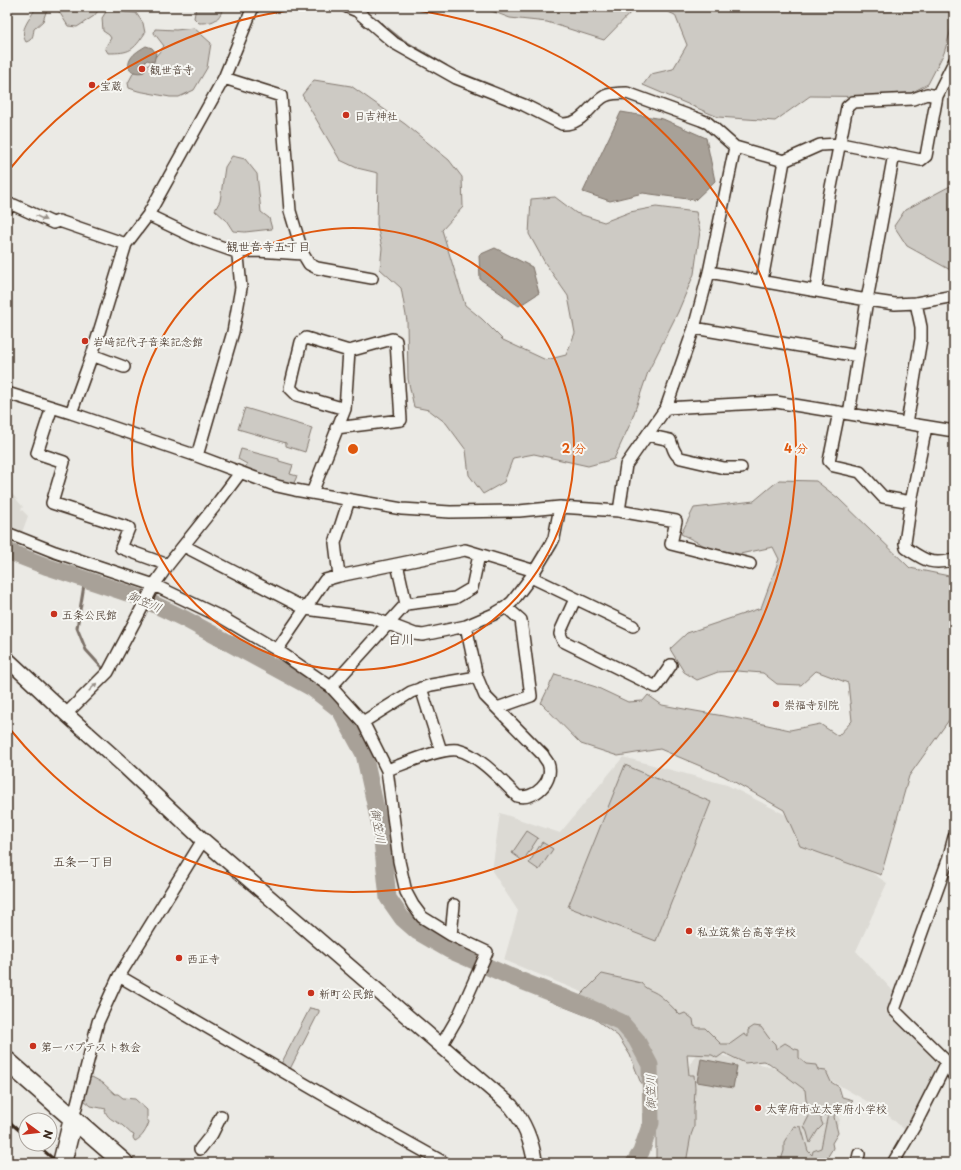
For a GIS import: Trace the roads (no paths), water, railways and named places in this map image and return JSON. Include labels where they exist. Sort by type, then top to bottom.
[{"type":"main road","points":[[7,1061],[124,1163]]},
{"type":"main road","points":[[62,1163],[73,1119]]},
{"type":"street","points":[[71,413],[92,355],[126,244],[148,215],[224,78],[253,7]]},
{"type":"street","points":[[347,7],[357,11],[394,43],[456,78],[524,105],[562,124],[577,121],[605,96],[627,93],[640,96],[704,122],[735,147],[784,161],[820,145],[841,144],[920,160],[926,156],[937,96],[954,62]]},
{"type":"street","points":[[224,78],[281,96],[290,210],[303,254],[309,264],[317,268],[372,278]]},
{"type":"street","points":[[816,290],[829,197],[841,144],[847,107],[853,102],[913,99],[927,94],[937,96]]},
{"type":"street","points":[[619,511],[626,465],[666,408],[694,328],[709,272],[735,147]]},
{"type":"street","points":[[894,154],[858,356],[844,413],[829,461],[834,466],[860,472],[883,497],[911,502]]},
{"type":"street","points":[[762,280],[784,161]]},
{"type":"street","points":[[7,209],[8,207],[14,205],[53,223],[59,222],[126,244]]},
{"type":"street","points":[[148,215],[196,238],[236,252],[258,251],[303,254]]},
{"type":"street","points":[[197,456],[234,325],[242,282],[236,252]]},
{"type":"street","points":[[709,272],[895,304],[916,303],[954,296]]},
{"type":"street","points":[[907,424],[922,339],[916,303]]},
{"type":"street","points":[[694,328],[858,356]]},
{"type":"street","points":[[336,428],[401,420],[396,342],[392,339],[348,351],[306,338],[301,342],[290,388],[297,395],[345,408]]},
{"type":"street","points":[[312,493],[345,408],[348,351]]},
{"type":"street","points":[[92,355],[124,367]]},
{"type":"street","points":[[7,393],[197,456],[277,486],[402,509],[450,512],[519,512],[560,507],[619,511],[676,521],[671,544],[750,564]]},
{"type":"street","points":[[666,408],[776,402],[954,431]]},
{"type":"street","points":[[52,407],[37,452],[64,462],[52,503],[129,528],[121,548],[168,565]]},
{"type":"street","points":[[926,427],[911,502],[905,543],[906,548],[924,560],[931,562],[939,563],[954,560]]},
{"type":"street","points":[[647,435],[670,440],[675,453],[681,458],[724,468],[740,468]]},
{"type":"street","points":[[66,714],[108,672],[153,586],[240,473]]},
{"type":"street","points":[[339,576],[334,543],[349,500]]},
{"type":"street","points":[[184,546],[306,609],[373,618],[388,625],[415,634],[423,635],[466,626],[506,607],[512,602],[533,574],[554,538],[560,507]]},
{"type":"street","points":[[7,533],[55,552],[153,586],[221,617],[278,650],[330,687],[363,722],[387,770],[399,861],[406,892],[413,905],[422,917],[451,935],[487,952],[460,1015],[440,1046]]},
{"type":"street","points":[[278,650],[325,580],[457,550],[465,550],[533,574],[575,599],[633,626]]},
{"type":"street","points":[[330,687],[406,604],[455,598],[472,588],[479,555]]},
{"type":"street","points":[[397,564],[406,604]]},
{"type":"street","points":[[575,599],[561,630],[560,634],[563,641],[656,687],[671,665]]},
{"type":"street","points":[[496,708],[531,696],[522,620],[506,607]]},
{"type":"street","points":[[387,770],[440,751],[458,750],[468,754],[480,762],[517,796],[523,798],[532,796],[540,790],[547,780],[549,764],[543,755],[485,696],[477,677],[466,626]]},
{"type":"street","points":[[7,659],[203,840],[511,1106],[519,1116],[531,1142],[535,1163]]},
{"type":"street","points":[[363,722],[411,692],[421,688],[430,685],[477,677]]},
{"type":"street","points":[[421,688],[440,751]]},
{"type":"street","points":[[954,837],[948,860],[894,1010],[951,1062],[954,1076]]},
{"type":"street","points":[[73,1119],[98,1022],[119,976],[203,840]]},
{"type":"street","points":[[451,935],[454,905]]},
{"type":"street","points":[[119,976],[327,1097],[445,1163]]},
{"type":"street","points":[[893,1163],[951,1062]]},
{"type":"street","points":[[200,1149],[212,1134],[221,1116]]},
{"type":"waterway","points":[[373,17],[399,38],[446,66]]},
{"type":"waterway","points":[[464,75],[492,86]]},
{"type":"waterway","name":"御笠川","points":[[7,551],[48,567],[139,597],[185,619],[312,688],[340,710],[364,754],[381,831],[388,898],[402,918],[418,932],[449,950],[621,1022],[636,1039],[650,1065],[651,1123],[641,1152],[634,1163]]},
{"type":"waterway","points":[[85,579],[77,628],[86,650],[104,670]]},
{"type":"railway","points":[[7,1120],[18,1129]]},
{"type":"railway","points":[[45,1152],[58,1163]]},
{"type":"place","name":"観世音寺","points":[[142,69]]},
{"type":"place","name":"宝蔵","points":[[92,85]]},
{"type":"place","name":"日吉神社","points":[[346,115]]},
{"type":"place","name":"岩﨑記代子音楽記念館","points":[[85,341]]},
{"type":"place","name":"五条公民館","points":[[54,614]]},
{"type":"place","name":"崇福寺別院","points":[[776,704]]},
{"type":"place","name":"私立筑紫台高等学校","points":[[689,931]]},
{"type":"place","name":"西正寺","points":[[179,958]]},
{"type":"place","name":"新町公民館","points":[[311,993]]},
{"type":"place","name":"第一バプテスト教会","points":[[33,1046]]},
{"type":"place","name":"太宰府市立太宰府小学校","points":[[758,1108]]},
{"type":"district","name":"観世音寺五丁目","points":[[268,246]]},
{"type":"district","name":"白川","points":[[401,638]]},
{"type":"district","name":"五条一丁目","points":[[83,861]]}]
